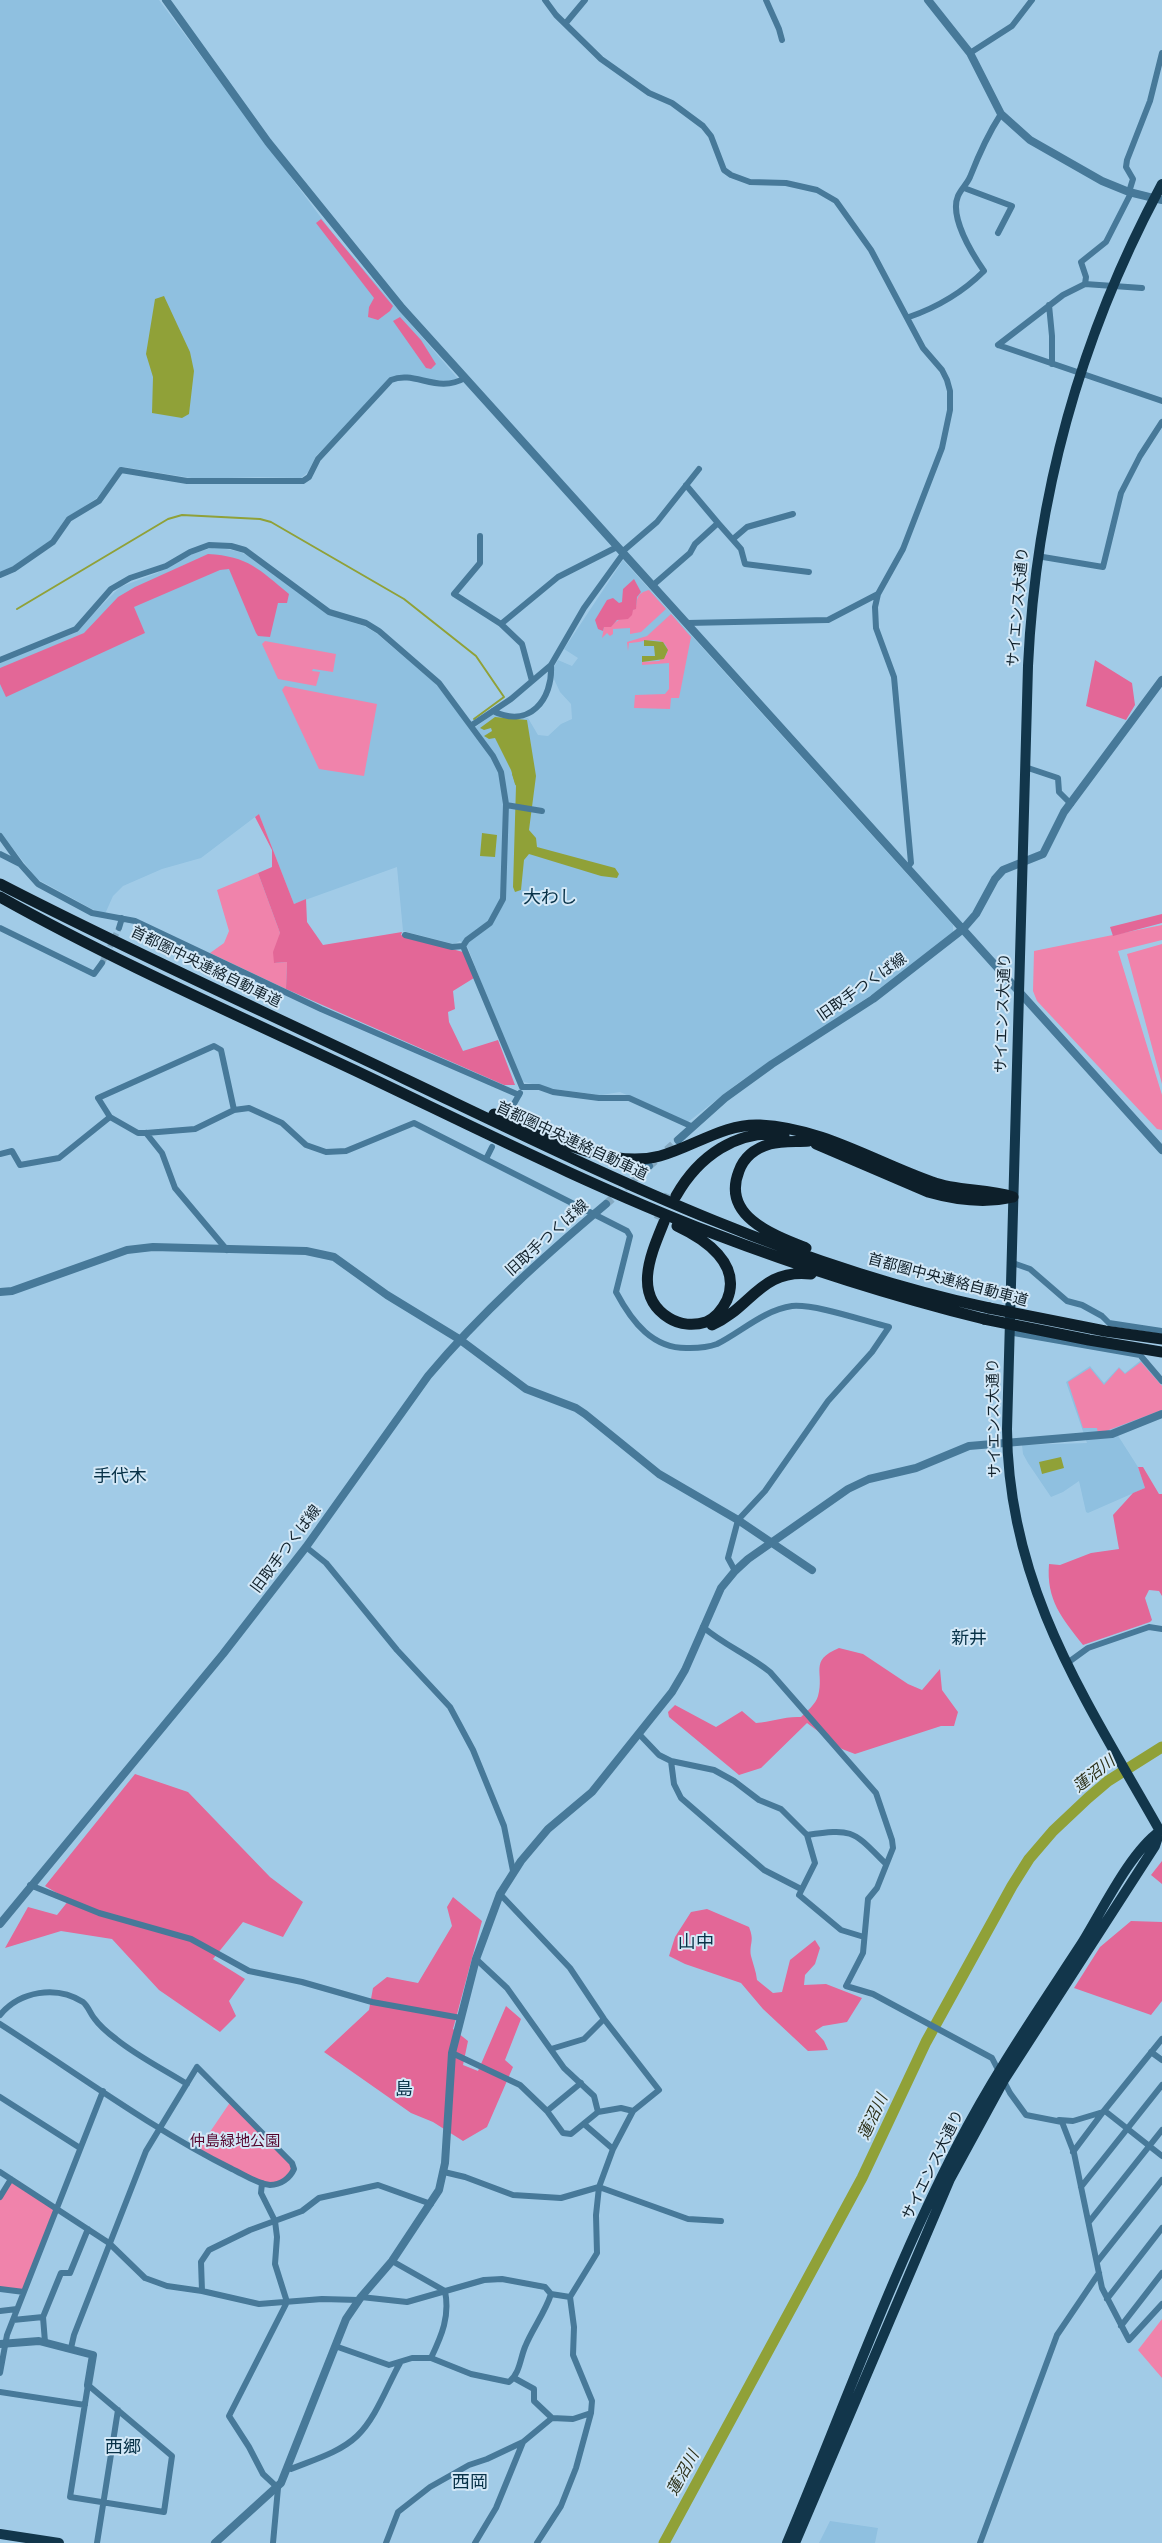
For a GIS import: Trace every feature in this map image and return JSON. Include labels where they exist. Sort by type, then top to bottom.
[{"type":"highway","name":"首都圏中央連絡自動車道","points":[[0,884],[662,1200],[777,1246],[986,1313],[1089,1340],[1162,1352]]},
{"type":"highway","name":"首都圏中央連絡自動車道","points":[[0,897],[144,970],[510,1143],[710,1232],[782,1259],[938,1307],[1162,1340]]},
{"type":"highway","points":[[402,1077],[570,1145],[617,1158],[659,1156],[726,1130],[761,1125],[809,1133],[932,1182],[960,1190],[995,1191],[1013,1197]]},
{"type":"highway","points":[[768,1127],[731,1136],[711,1147],[692,1162],[673,1195],[692,1170],[724,1146],[760,1135],[785,1135],[808,1141],[945,1197],[994,1201],[1013,1197]]},
{"type":"highway","points":[[808,1141],[769,1144],[748,1157],[741,1165],[736,1180],[739,1204],[744,1214],[762,1229],[841,1262],[852,1271]]},
{"type":"highway","points":[[510,1143],[551,1168],[685,1230],[711,1246],[726,1266],[730,1281],[729,1294],[722,1309],[708,1321],[696,1324],[672,1320],[661,1312],[648,1292],[647,1268],[661,1221],[644,1258],[640,1278],[641,1289],[650,1311],[660,1320],[682,1330],[695,1330],[716,1324],[771,1280],[795,1272],[813,1274],[908,1302],[938,1307]]},
{"type":"main road","name":"サイエンス大通り","points":[[787,2543],[913,2241],[958,2144],[1156,1846],[1161,1831],[1066,1664],[1043,1613],[1023,1554],[1012,1503],[1007,1442],[1008,1332],[1025,767],[1030,623],[1037,556],[1052,470],[1079,374],[1112,286],[1158,199],[1162,184]]},
{"type":"main road","name":"サイエンス大通り","points":[[795,2543],[926,2231],[1002,2076]]},
{"type":"main road","points":[[0,2534],[60,2543]]},
{"type":"street","points":[[166,0],[304,190],[402,308],[1162,1150]]},
{"type":"street","points":[[545,0],[556,15],[602,60],[649,93],[672,103],[703,126],[710,136],[724,170],[731,175],[750,182],[786,183],[818,190],[836,201],[870,250],[909,317],[923,348],[942,370],[947,380],[950,391],[950,410],[942,448],[903,549],[878,594],[875,619],[880,639],[891,665],[898,717],[911,863],[907,868]]},
{"type":"street","points":[[566,24],[585,0]]},
{"type":"street","points":[[766,0],[782,40]]},
{"type":"street","points":[[928,0],[970,53],[1001,114],[1030,140],[1070,164],[1130,193],[1158,199]]},
{"type":"street","points":[[970,53],[1012,26],[1032,0]]},
{"type":"street","points":[[1085,284],[1086,277],[1081,262],[1106,242],[1130,193],[1133,179],[1126,167],[1127,160],[1150,101],[1162,53]]},
{"type":"street","points":[[909,317],[927,310],[966,289],[984,271],[964,239],[958,219],[957,198],[964,188],[985,140],[1001,114]]},
{"type":"street","points":[[964,188],[1012,206],[998,233]]},
{"type":"street","points":[[1142,288],[1085,284],[1049,305],[998,345],[1162,401]]},
{"type":"street","points":[[1049,305],[1052,364]]},
{"type":"street","points":[[0,575],[14,569],[53,542],[68,519],[99,501],[121,470],[194,481],[303,480],[309,477],[318,459],[391,380],[404,378],[443,386],[455,384],[465,378]]},
{"type":"street","points":[[1037,556],[1103,567],[1121,494],[1140,456],[1162,422]]},
{"type":"street","points":[[501,624],[558,577],[621,551],[657,522],[699,469]]},
{"type":"street","points":[[686,485],[741,549],[745,564],[809,572]]},
{"type":"street","points":[[733,539],[747,527],[793,514]]},
{"type":"street","points":[[652,586],[690,553],[695,544],[718,523]]},
{"type":"street","points":[[480,536],[480,563],[454,594],[501,624],[522,644],[532,682]]},
{"type":"street","points":[[0,660],[76,629],[111,589],[120,583],[166,566],[209,544],[231,546],[254,555],[329,612],[366,623],[439,683],[472,725],[501,772],[509,806],[503,898],[490,924],[466,940],[463,946],[522,1087],[511,1109]]},
{"type":"street","points":[[493,711],[523,717],[531,714],[544,698],[551,665],[584,608],[621,551]]},
{"type":"street","points":[[687,623],[828,620],[878,594]]},
{"type":"street","points":[[472,725],[532,682],[551,665]]},
{"type":"street","name":"旧取手つくば線","points":[[678,1140],[731,1094],[873,999],[963,929],[976,914],[998,874],[1043,854],[1070,804],[1162,680]]},
{"type":"street","points":[[1025,767],[1058,778],[1059,792],[1070,804]]},
{"type":"street","points":[[509,806],[542,811]]},
{"type":"street","points":[[0,836],[21,865],[38,884],[92,913],[122,918],[142,924],[321,1009],[519,1095]]},
{"type":"street","points":[[0,854],[21,865]]},
{"type":"street","points":[[119,928],[122,918]]},
{"type":"street","points":[[0,928],[94,974],[102,963]]},
{"type":"street","points":[[405,934],[452,947],[463,946]]},
{"type":"street","points":[[234,1110],[221,1050],[214,1046],[98,1098],[110,1117],[138,1133],[195,1129],[234,1110],[249,1108],[271,1116],[282,1123],[306,1145],[326,1152],[346,1151],[414,1123],[627,1231],[630,1236],[616,1292],[628,1315],[644,1333],[678,1349],[715,1344],[771,1313],[791,1306],[808,1307],[889,1327],[872,1352],[828,1401],[765,1491],[738,1520],[728,1558],[734,1571]]},
{"type":"street","points":[[522,1087],[539,1087],[553,1092],[599,1098],[629,1098],[692,1127]]},
{"type":"street","points":[[0,1154],[12,1151],[20,1165],[59,1158],[110,1117]]},
{"type":"street","points":[[146,1133],[162,1153],[175,1188],[227,1251]]},
{"type":"street","points":[[486,1159],[492,1147]]},
{"type":"street","points":[[642,1172],[649,1166]]},
{"type":"street","name":"旧取手つくば線","points":[[0,1924],[30,1885],[223,1654],[306,1547],[428,1376],[459,1339],[482,1314],[606,1204]]},
{"type":"street","points":[[0,1292],[20,1288],[127,1250],[153,1247],[227,1251],[306,1251],[334,1257],[386,1294],[459,1339],[526,1390],[576,1408],[586,1414],[659,1474],[738,1520],[812,1570]]},
{"type":"street","points":[[1010,1262],[1030,1269],[1066,1301],[1082,1305],[1115,1325],[1162,1331]]},
{"type":"street","points":[[1110,1351],[1115,1325]]},
{"type":"street","points":[[1008,1332],[1140,1355],[1162,1381]]},
{"type":"street","points":[[273,2543],[278,2488],[288,2468],[346,2319],[360,2298],[392,2261],[431,2204],[444,2172],[452,2053],[476,1959],[500,1894],[513,1871],[548,1829],[592,1792],[672,1692],[685,1670],[721,1588],[734,1571],[771,1543],[858,1484],[916,1468],[969,1446],[1112,1434],[1162,1414]]},
{"type":"street","points":[[306,1547],[326,1563],[397,1650],[450,1707],[473,1750],[504,1826],[513,1871]]},
{"type":"street","points":[[704,1627],[721,1642],[755,1660],[770,1672],[876,1793],[893,1848],[876,1888],[868,1899],[863,1953],[846,1986],[873,1994],[992,2058],[1026,2115],[1072,2121],[1104,2111]]},
{"type":"street","points":[[1066,1664],[1088,1648],[1149,1627],[1162,1630]]},
{"type":"street","points":[[640,1734],[659,1755],[671,1761],[714,1770],[759,1800],[781,1809],[807,1835],[815,1863],[799,1895],[827,1921],[841,1930],[864,1937]]},
{"type":"street","points":[[671,1761],[674,1784],[681,1798],[764,1870],[801,1888]]},
{"type":"street","points":[[807,1835],[839,1830],[852,1833],[886,1864]]},
{"type":"street","points":[[30,1885],[108,1916],[191,1939],[249,1971],[302,1982],[372,2002],[461,2018]]},
{"type":"street","points":[[500,1894],[570,1968],[604,2019],[659,2090],[633,2111],[613,2149],[599,2187],[596,2215],[597,2253],[570,2297],[574,2327],[573,2355],[592,2401],[591,2413],[576,2468],[561,2506],[537,2543]]},
{"type":"street","points":[[476,1959],[507,1988],[564,2068],[594,2096],[598,2112]]},
{"type":"street","points":[[0,2015],[18,2000],[32,1994],[47,1992],[66,1994],[84,2003],[95,2019],[116,2039],[187,2084]]},
{"type":"street","points":[[551,2049],[584,2039],[604,2019]]},
{"type":"street","points":[[0,2024],[103,2091],[160,2127],[202,2154],[262,2183],[279,2184],[291,2176],[294,2169],[292,2163],[197,2067],[160,2127],[146,2151],[109,2243],[74,2335],[71,2348]]},
{"type":"street","points":[[1073,2152],[1162,2038]]},
{"type":"street","points":[[1151,2052],[1162,2060]]},
{"type":"street","points":[[452,2053],[520,2085],[547,2111],[563,2133],[571,2134],[598,2112],[621,2108],[633,2111]]},
{"type":"street","points":[[547,2111],[581,2083]]},
{"type":"street","points":[[1081,2187],[1162,2085]]},
{"type":"street","points":[[0,2374],[3,2343],[103,2091]]},
{"type":"street","points":[[0,2097],[80,2148]]},
{"type":"street","points":[[1104,2111],[1162,2156]]},
{"type":"street","points":[[1059,2120],[1062,2122],[1073,2152],[1099,2272],[1107,2298],[1129,2340],[1162,2304]]},
{"type":"street","points":[[584,2124],[613,2149]]},
{"type":"street","points":[[1089,2222],[1162,2130]]},
{"type":"street","points":[[0,2172],[109,2243],[145,2278],[167,2286],[202,2290],[259,2304],[322,2298],[360,2298],[407,2302],[484,2280],[502,2279],[545,2287],[551,2294],[570,2297]]},
{"type":"street","points":[[444,2172],[465,2177],[513,2195],[561,2198],[599,2187],[688,2219],[721,2221]]},
{"type":"street","points":[[0,2196],[11,2179]]},
{"type":"street","points":[[1097,2262],[1162,2180]]},
{"type":"street","points":[[262,2183],[261,2193],[276,2221],[276,2264],[287,2302],[229,2416],[249,2447],[263,2474],[278,2488]]},
{"type":"street","points":[[202,2290],[202,2262],[209,2250],[250,2230],[302,2211],[319,2198],[378,2185],[431,2204]]},
{"type":"street","points":[[45,2342],[43,2317],[61,2274],[70,2273],[88,2228]]},
{"type":"street","points":[[1107,2298],[1162,2229]]},
{"type":"street","points":[[392,2261],[445,2291]]},
{"type":"street","points":[[980,2543],[1057,2336],[1099,2272]]},
{"type":"street","points":[[1121,2326],[1162,2274]]},
{"type":"street","points":[[0,2289],[24,2292]]},
{"type":"street","points":[[430,2358],[444,2330],[447,2314],[445,2291]]},
{"type":"street","points":[[335,2346],[389,2365],[412,2358],[430,2358],[471,2374],[509,2382],[514,2378],[525,2346],[546,2308],[551,2294]]},
{"type":"street","points":[[0,2311],[18,2309]]},
{"type":"street","points":[[13,2320],[43,2317]]},
{"type":"street","points":[[3,2343],[45,2342],[71,2348],[93,2356],[88,2385],[70,2497],[164,2512],[172,2456],[88,2385]]},
{"type":"street","points":[[288,2468],[292,2469],[342,2447],[358,2435],[371,2416],[400,2363]]},
{"type":"street","points":[[514,2378],[534,2389],[534,2401],[552,2418],[573,2420],[591,2413]]},
{"type":"street","points":[[0,2392],[85,2405]]},
{"type":"street","points":[[97,2543],[118,2410]]},
{"type":"street","points":[[386,2543],[398,2512],[430,2487],[469,2465],[487,2459],[523,2442],[552,2418]]},
{"type":"street","points":[[475,2543],[496,2508],[523,2442]]},
{"type":"street","points":[[215,2543],[278,2488]]},
{"type":"shaded area","points":[[0,0],[159,0],[334,235],[459,380],[454,382],[397,376],[316,456],[308,472],[301,478],[198,479],[124,467],[119,469],[97,498],[65,519],[51,540],[0,573]]},
{"type":"shaded area","points":[[321,219],[393,306],[390,311],[378,320],[368,317],[369,307],[374,298],[316,223]]},
{"type":"shaded area","points":[[164,296],[190,352],[194,371],[189,414],[182,418],[152,413],[153,377],[146,354],[155,299]]},
{"type":"shaded area","points":[[400,317],[421,340],[436,364],[431,369],[426,368],[393,321]]},
{"type":"shaded area","points":[[217,547],[240,552],[253,558],[327,614],[364,626],[376,633],[436,684],[472,730],[493,714],[517,719],[528,718],[538,735],[548,736],[561,724],[572,719],[571,704],[560,692],[552,675],[554,667],[558,660],[572,666],[578,658],[564,649],[623,560],[953,925],[953,932],[882,988],[738,1083],[688,1122],[620,1092],[601,1095],[554,1089],[524,1082],[518,1078],[468,948],[460,941],[454,944],[403,931],[397,867],[294,904],[259,814],[201,858],[162,869],[123,886],[113,896],[105,914],[92,909],[37,879],[0,832],[0,663],[76,631],[120,587],[157,573],[196,552]]},
{"type":"shaded area","points":[[208,554],[222,555],[244,561],[261,571],[289,594],[287,603],[278,603],[270,637],[258,636],[229,569],[220,570],[134,607],[145,633],[6,697],[0,684],[0,668],[84,633],[118,597],[135,587]]},
{"type":"shaded area","points":[[634,579],[641,592],[637,597],[636,609],[633,610],[632,615],[628,619],[617,620],[611,627],[604,627],[603,631],[598,629],[595,620],[607,600],[613,598],[619,603],[622,602],[623,589]]},
{"type":"shaded area","points":[[644,640],[663,642],[668,650],[664,659],[642,662],[642,656],[655,656],[654,646],[644,646]]},
{"type":"shaded area","points":[[1095,660],[1132,683],[1135,705],[1126,720],[1086,706]]},
{"type":"shaded area","points":[[495,717],[527,720],[536,776],[529,830],[536,838],[537,847],[615,868],[619,874],[617,878],[601,876],[529,854],[524,860],[521,890],[515,892],[513,887],[516,786],[511,770],[495,738],[489,739],[484,736],[492,731],[491,728],[484,730],[480,728]]},
{"type":"shaded area","points":[[259,814],[294,904],[306,899],[307,922],[323,945],[402,932],[401,935],[463,952],[474,978],[453,991],[455,1009],[448,1012],[449,1022],[463,1051],[498,1040],[515,1085],[504,1085],[286,989],[287,962],[274,963],[273,952],[280,933],[258,873],[272,867],[272,850],[255,817]]},
{"type":"shaded area","points":[[482,833],[497,835],[495,857],[480,856]]},
{"type":"shaded area","points":[[1162,914],[1162,923],[1113,936],[1110,927]]},
{"type":"shaded area","points":[[1141,1360],[1162,1384],[1162,1411],[1115,1431],[1138,1467],[1145,1488],[1088,1513],[1086,1512],[1079,1481],[1063,1492],[1051,1497],[1028,1463],[1023,1454],[1022,1445],[1087,1443],[1066,1382],[1090,1366],[1104,1383],[1119,1367],[1125,1373]]},
{"type":"shaded area","points":[[1061,1457],[1064,1468],[1042,1474],[1039,1462]]},
{"type":"shaded area","points":[[1138,1467],[1143,1467],[1159,1494],[1162,1494],[1162,1596],[1159,1591],[1149,1590],[1145,1598],[1152,1620],[1150,1622],[1083,1645],[1057,1608],[1050,1588],[1049,1564],[1060,1565],[1091,1553],[1119,1549],[1113,1515],[1133,1493],[1145,1488]]},
{"type":"shaded area","points":[[839,1648],[863,1654],[908,1684],[922,1690],[940,1669],[942,1690],[958,1712],[954,1726],[941,1726],[855,1754],[842,1749],[807,1723],[761,1768],[739,1775],[669,1717],[668,1712],[675,1705],[716,1727],[742,1711],[756,1723],[789,1717],[801,1717],[817,1699],[820,1688],[821,1663],[829,1653]]},
{"type":"shaded area","points":[[135,1774],[188,1792],[270,1877],[303,1902],[283,1937],[243,1922],[213,1959],[245,1979],[229,2001],[236,2016],[220,2032],[159,1990],[112,1939],[61,1931],[5,1948],[28,1907],[57,1915],[69,1900],[45,1886]]},
{"type":"shaded area","points":[[1162,1861],[1162,1884],[1151,1875]]},
{"type":"shaded area","points":[[453,1897],[482,1921],[453,2029],[468,2041],[463,2065],[478,2071],[506,2006],[521,2019],[505,2060],[513,2067],[487,2127],[463,2141],[433,2122],[411,2113],[324,2052],[369,2010],[373,1988],[387,1977],[418,1983],[452,1926],[447,1907]]},
{"type":"shaded area","points":[[707,1909],[749,1927],[752,1936],[751,1956],[757,1980],[773,1993],[782,1992],[790,1960],[815,1940],[820,1948],[815,1964],[805,1975],[804,1985],[826,1984],[862,1998],[847,2022],[823,2026],[815,2031],[824,2041],[828,2050],[808,2051],[763,2009],[741,1983],[685,1964],[669,1956],[675,1937],[691,1912]]},
{"type":"shaded area","points":[[1131,1921],[1162,1922],[1162,2001],[1151,2015],[1074,1988],[1100,1947]]},
{"type":"shaded area","points":[[830,2521],[878,2528],[875,2543],[819,2543]]},
{"type":"green space","points":[[649,590],[666,609],[641,632],[630,634],[630,628],[613,629],[613,634],[610,636],[607,633],[602,638],[604,627],[613,624],[636,608],[639,596]]},
{"type":"green space","points":[[671,614],[691,637],[679,698],[671,698],[670,709],[634,708],[635,695],[665,694],[669,689],[669,663],[642,665],[642,662],[659,661],[667,654],[667,647],[664,643],[653,640],[629,643],[628,651],[627,642],[647,636]]},
{"type":"green space","points":[[265,641],[336,654],[333,672],[313,669],[312,671],[320,672],[316,686],[278,679],[262,644]]},
{"type":"green space","points":[[285,686],[377,704],[364,776],[319,769],[282,690]]},
{"type":"green space","points":[[258,873],[280,933],[275,963],[287,962],[286,989],[210,953],[224,943],[229,931],[217,890]]},
{"type":"green space","points":[[1162,925],[1162,940],[1118,951],[1162,1095],[1162,1130],[1157,1129],[1037,1001],[1033,991],[1034,951]]},
{"type":"green space","points":[[1162,944],[1162,1084],[1127,954]]},
{"type":"green space","points":[[1141,1362],[1162,1386],[1162,1410],[1098,1434],[1097,1428],[1083,1428],[1068,1382],[1090,1368],[1104,1385],[1119,1368],[1125,1374]]},
{"type":"green space","name":"仲島緑地公園","points":[[231,2101],[292,2163],[291,2176],[270,2185],[197,2151]]},
{"type":"green space","points":[[11,2179],[57,2209],[24,2292],[0,2289],[0,2197]]},
{"type":"green space","points":[[1162,2319],[1162,2378],[1138,2350]]},
{"type":"waterway","points":[[17,609],[168,519],[182,515],[260,519],[271,522],[404,599],[476,656],[504,697],[474,719]]},
{"type":"waterway","points":[[513,774],[516,784]]},
{"type":"waterway","name":"蓮沼川","points":[[664,2543],[862,2178],[926,2042],[1012,1886],[1029,1859],[1053,1831],[1088,1798],[1108,1781],[1162,1747]]},
{"type":"tunnel","points":[[102,963],[119,928]]},
{"type":"tunnel","points":[[649,1166],[678,1140]]},
{"type":"tunnel","points":[[606,1204],[642,1172]]},
{"type":"tunnel","points":[[659,1220],[670,1194]]},
{"type":"district","name":"大わし","points":[[550,897]]},
{"type":"district","name":"手代木","points":[[120,1476]]},
{"type":"district","name":"新井","points":[[969,1638]]},
{"type":"district","name":"山中","points":[[696,1942]]},
{"type":"district","name":"島","points":[[404,2089]]},
{"type":"district","name":"西郷","points":[[123,2447]]},
{"type":"district","name":"西岡","points":[[470,2482]]}]
